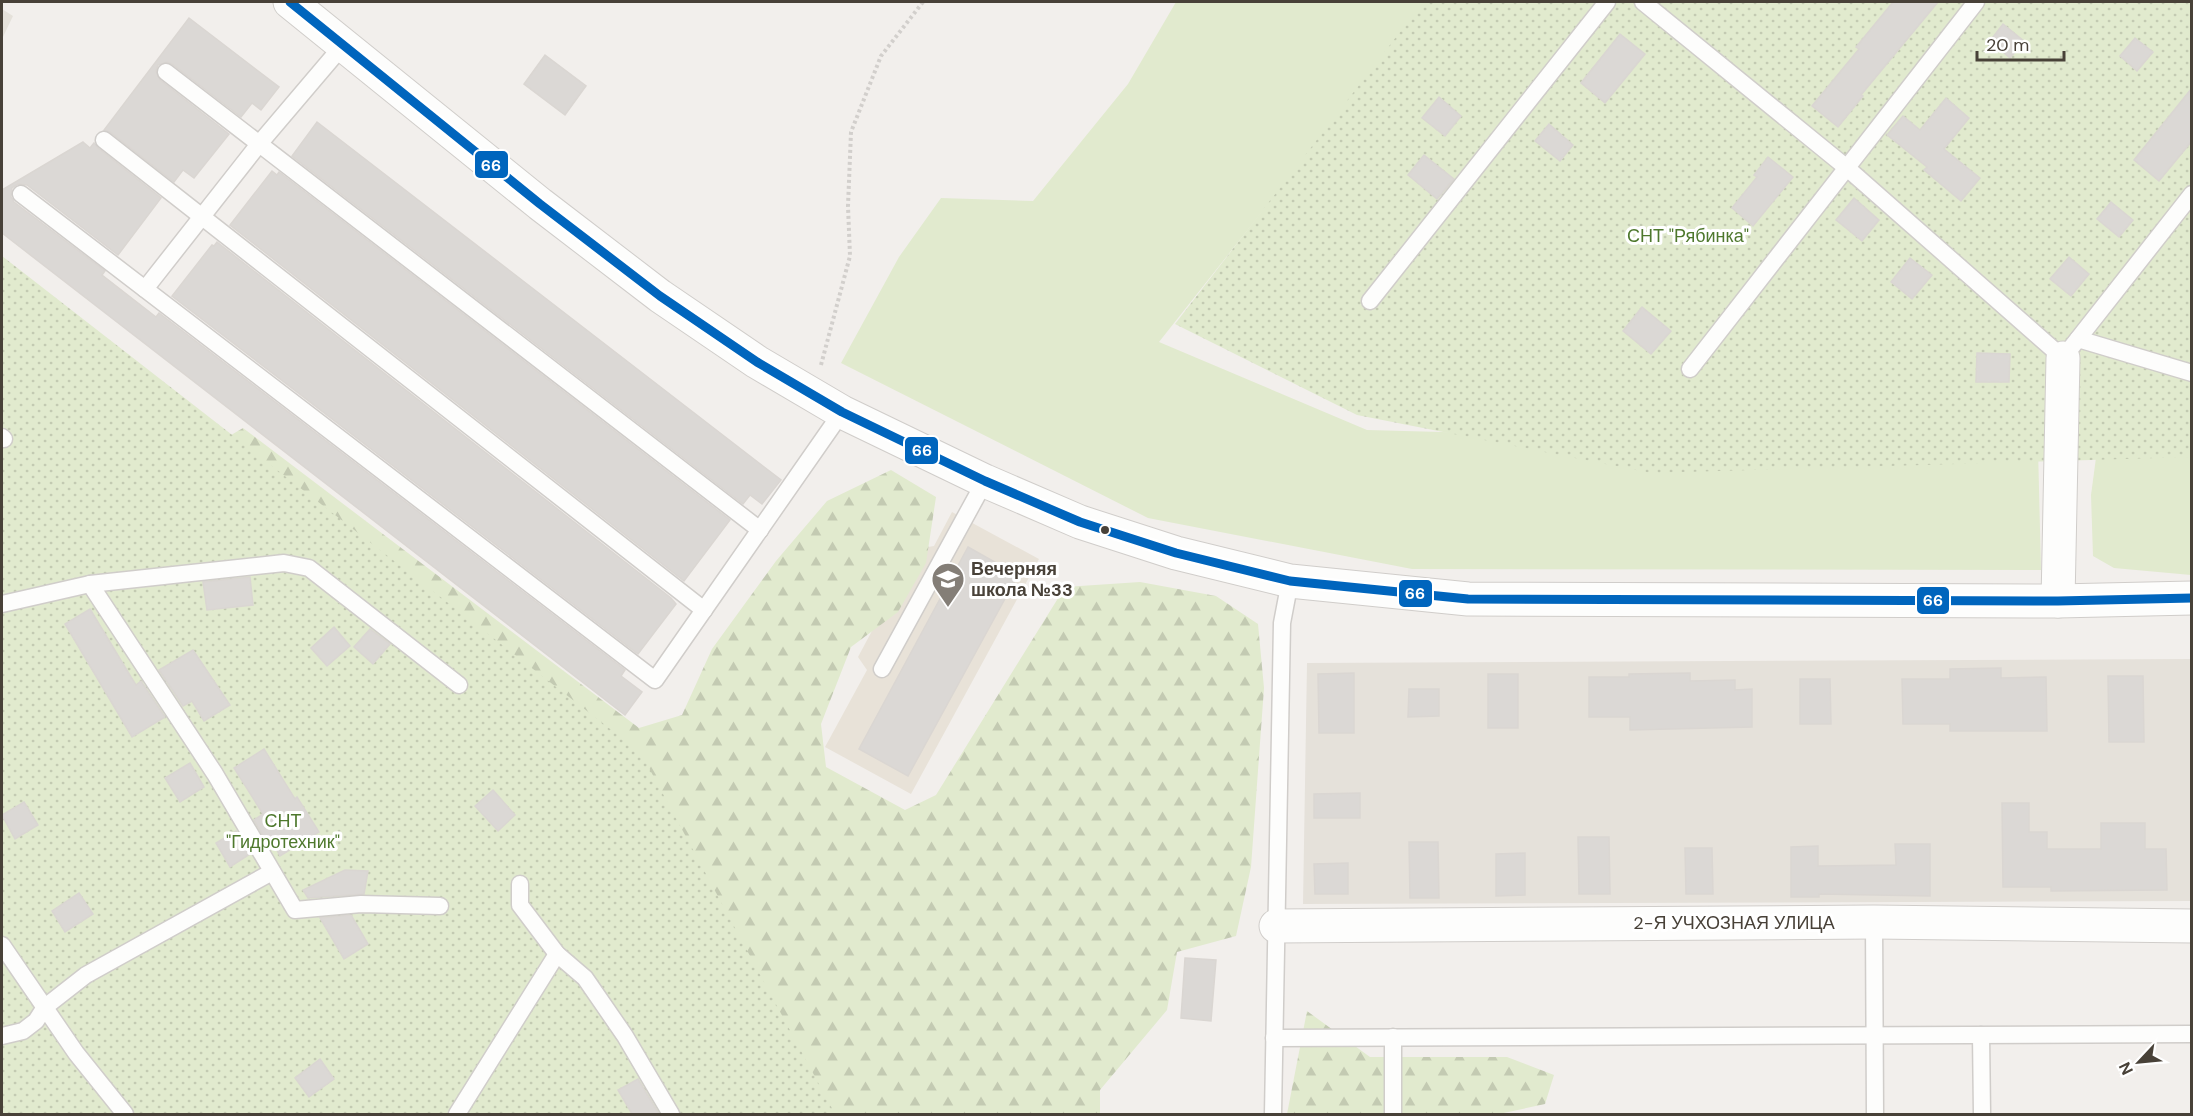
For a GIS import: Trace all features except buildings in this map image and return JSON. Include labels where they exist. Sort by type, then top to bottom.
[{"type":"street","points":[[290,2],[540,204],[660,296],[758,362],[842,412],[984,481],[1080,522],[1176,553],[1290,581],[1468,599],[2058,601],[2192,598]]},
{"type":"street","points":[[2058,601],[2071,348]]},
{"type":"street","name":"2-Я УЧХОЗНАЯ УЛИЦА","points":[[1276,926],[1874,922],[2192,926]]},
{"type":"lane","points":[[1370,301],[1607,2]]},
{"type":"lane","points":[[1643,2],[2071,348],[2192,373]]},
{"type":"lane","points":[[1690,369],[1976,2]]},
{"type":"lane","points":[[146,289],[259,144],[344,44]]},
{"type":"lane","points":[[166,72],[760,530]]},
{"type":"lane","points":[[104,140],[704,610]]},
{"type":"lane","points":[[21,194],[655,680],[842,412]]},
{"type":"lane","points":[[2071,348],[2192,194]]},
{"type":"lane","points":[[882,669],[984,481]]},
{"type":"lane","points":[[2,604],[90,584],[284,563],[309,568],[459,685]]},
{"type":"lane","points":[[1273,1114],[1282,623],[1290,581]]},
{"type":"lane","points":[[90,584],[215,774],[295,910],[361,904],[440,906]]},
{"type":"lane","points":[[2,1036],[23,1031],[36,1021],[45,1007],[86,975],[272,872]]},
{"type":"lane","points":[[520,884],[520,904],[557,954],[585,978],[625,1036],[671,1114]]},
{"type":"lane","points":[[1874,922],[1875,1114]]},
{"type":"lane","points":[[2,945],[76,1053],[125,1114]]},
{"type":"lane","points":[[457,1114],[557,954]]},
{"type":"lane","points":[[1274,1038],[2192,1034]]},
{"type":"lane","points":[[1981,1035],[1982,1114]]},
{"type":"lane","points":[[1393,1037],[1394,1114]]},
{"type":"path","points":[[812,394],[850,256],[848,206],[851,132],[881,56],[923,2]]},
{"type":"shaded area","points":[[2,9],[13,16],[2,39]]},
{"type":"shaded area","name":"Вечерняя школа №33","points":[[952,512],[1039,559],[911,794],[825,747],[867,670],[858,657],[916,549],[934,546]]},
{"type":"shaded area","points":[[2191,659],[2191,901],[1303,904],[1307,663]]},
{"type":"green space","points":[[1176,2],[1428,2],[1159,342],[1367,430],[2038,448],[2041,570],[1412,569],[1148,518],[841,363],[899,257],[941,198],[1033,201],[1128,84]]},
{"type":"green space","name":"СНТ \"Рябинка\"","points":[[1423,2],[2191,2],[2191,457],[1651,473],[1357,415],[1175,324]]},
{"type":"green space","name":"СНТ \"Гидротехник\"","points":[[2,256],[641,753],[835,1114],[2,1114]]},
{"type":"green space","points":[[2191,394],[2191,575],[2114,568],[2093,556],[2091,495],[2102,413]]},
{"type":"green space","points":[[243,428],[639,728],[682,715],[712,649],[776,561],[827,501],[891,470],[936,497],[926,563],[898,612],[851,647],[821,724],[826,767],[905,810],[936,795],[1065,587],[1140,582],[1216,596],[1258,624],[1264,688],[1251,867],[1236,936],[1177,952],[1167,1010],[1100,1090],[1100,1114],[711,1114],[204,451]]},
{"type":"green space","points":[[1307,1011],[1370,1057],[1507,1057],[1554,1075],[1545,1104],[1499,1114],[1287,1114]]},
{"type":"transit line","name":"66","points":[[290,2],[540,204],[660,296],[757,362],[842,412],[985,481],[1080,522],[1176,553],[1290,581],[1468,599],[2058,601],[2192,598]]},
{"type":"place","name":"Вечерняя школа №33","points":[[948,608]]}]
